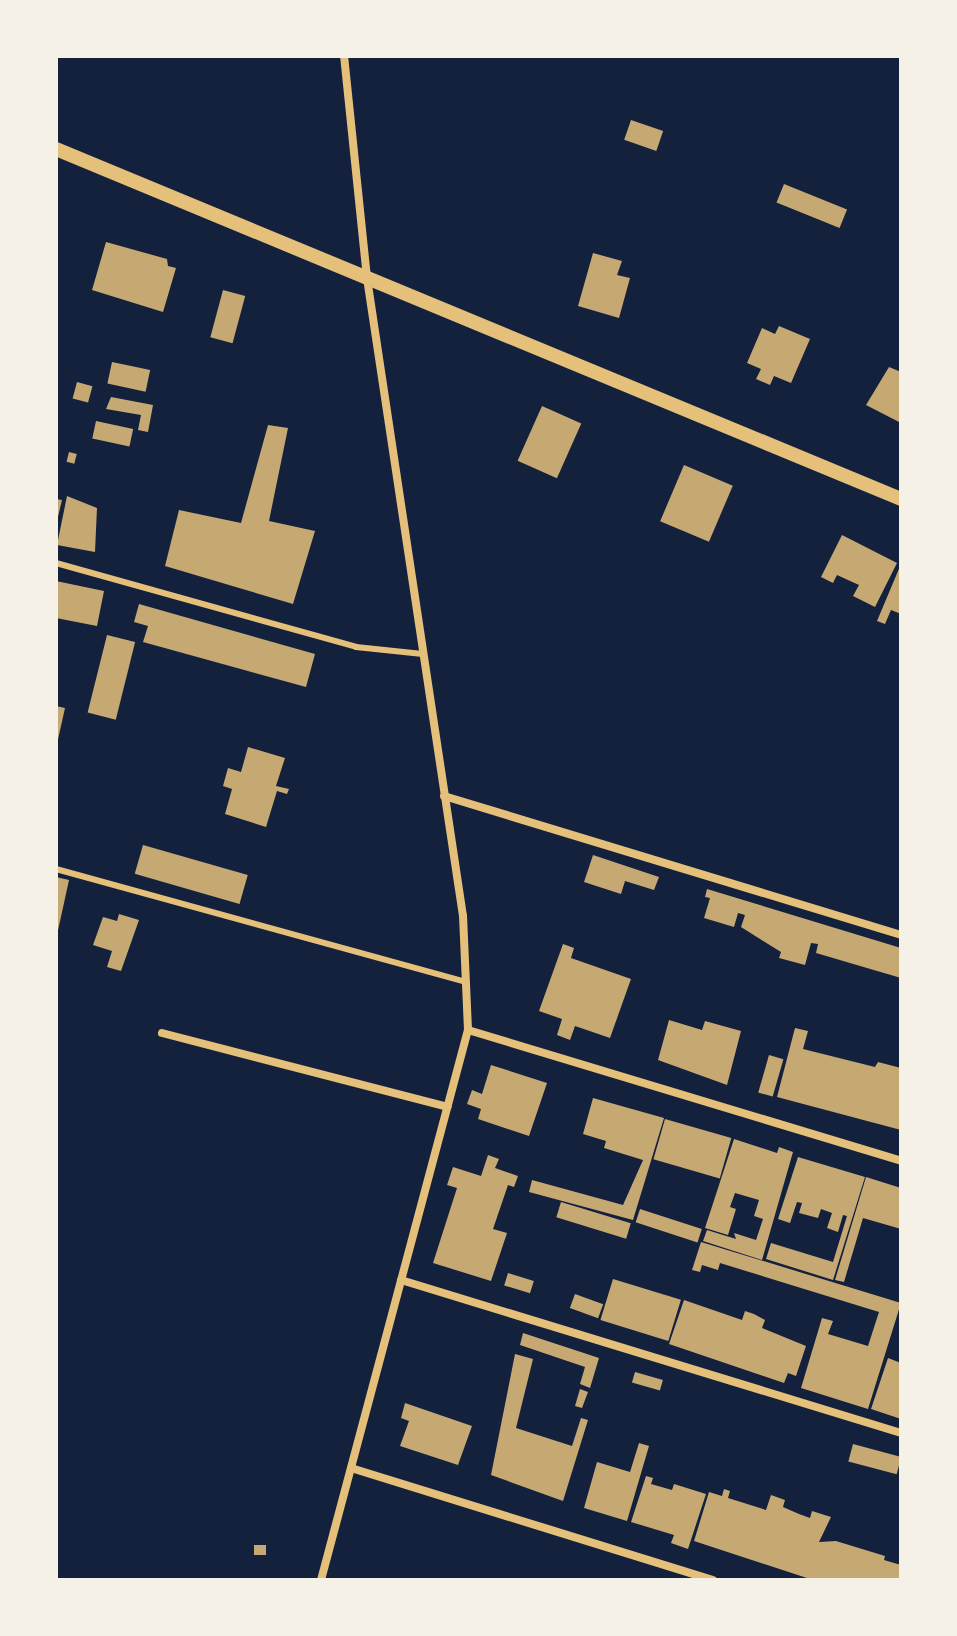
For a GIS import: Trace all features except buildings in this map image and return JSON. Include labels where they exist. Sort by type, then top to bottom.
[{"type":"street","points":[[321,1580],[468,1030],[463,916],[367,278],[344,56]]},
{"type":"street","points":[[56,149],[901,499]]},
{"type":"street","points":[[444,796],[901,935]]},
{"type":"street","points":[[468,1030],[901,1161]]},
{"type":"street","points":[[162,1033],[448,1107]]},
{"type":"street","points":[[401,1280],[901,1433]]},
{"type":"street","points":[[351,1468],[713,1580]]},
{"type":"lane","points":[[56,563],[356,647],[423,654]]},
{"type":"lane","points":[[56,869],[466,982]]}]
